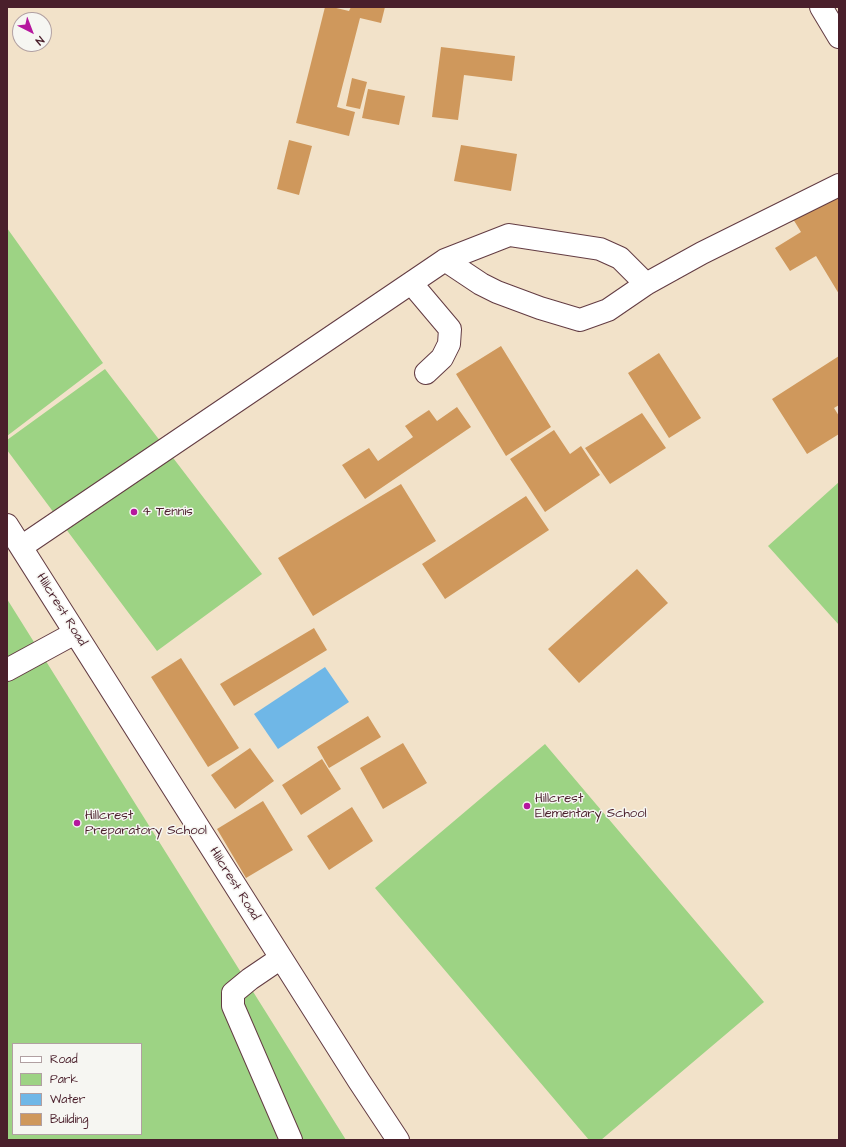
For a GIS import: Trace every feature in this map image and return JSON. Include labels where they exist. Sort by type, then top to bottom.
[{"type":"street","points":[[820,7],[839,37]]},
{"type":"street","points":[[446,260],[481,284],[498,292],[540,308],[580,320],[608,310],[646,284],[702,253],[839,185]]},
{"type":"street","points":[[21,547],[233,411],[446,260],[509,235],[600,249],[620,258],[646,284]]},
{"type":"street","points":[[412,284],[450,329],[449,344],[442,358],[426,373]]},
{"type":"street","name":"Hillcrest Road","points":[[7,525],[359,1081],[398,1140]]},
{"type":"street","points":[[7,670],[75,633]]},
{"type":"street","points":[[281,958],[250,979],[233,993],[233,1006],[291,1140]]},
{"type":"green space","points":[[7,228],[103,363],[7,436]]},
{"type":"green space","name":"4 Tennis","points":[[105,369],[262,574],[157,651],[7,450],[7,440]]},
{"type":"green space","points":[[839,482],[839,625],[768,546]]},
{"type":"green space","name":"Hillcrest Preparatory School","points":[[7,599],[346,1140],[7,1140]]},
{"type":"green space","points":[[545,744],[764,1002],[601,1140],[589,1140],[375,888]]},
{"type":"water","points":[[325,667],[349,702],[278,749],[254,714]]},
{"type":"building","points":[[325,7],[349,11],[351,7],[385,7],[381,23],[360,18],[337,107],[355,112],[349,136],[296,123]]},
{"type":"building","points":[[441,47],[515,56],[512,81],[464,75],[458,120],[432,117]]},
{"type":"building","points":[[352,78],[367,82],[360,109],[346,106]]},
{"type":"building","points":[[368,89],[405,96],[399,125],[362,118]]},
{"type":"building","points":[[289,140],[312,146],[299,195],[277,189]]},
{"type":"building","points":[[461,145],[517,154],[511,191],[454,181]]},
{"type":"building","points":[[839,192],[839,294],[816,256],[790,271],[775,248],[801,232],[793,219]]},
{"type":"building","points":[[501,346],[551,427],[506,456],[456,374]]},
{"type":"building","points":[[659,353],[701,418],[669,438],[628,373]]},
{"type":"building","points":[[839,356],[839,405],[834,408],[839,416],[839,434],[807,454],[772,399]]},
{"type":"building","points":[[457,407],[471,427],[365,499],[342,465],[369,448],[378,461],[413,437],[405,426],[429,410],[437,421]]},
{"type":"building","points":[[642,413],[666,448],[610,484],[585,448]]},
{"type":"building","points":[[554,430],[570,454],[581,446],[600,475],[545,512],[510,459]]},
{"type":"building","points":[[401,484],[436,541],[313,616],[278,558]]},
{"type":"building","points":[[526,496],[549,530],[445,599],[422,564]]},
{"type":"building","points":[[637,569],[668,603],[579,683],[548,649]]},
{"type":"building","points":[[314,628],[327,650],[234,706],[220,684]]},
{"type":"building","points":[[181,658],[239,748],[208,767],[151,677]]},
{"type":"building","points":[[368,716],[381,737],[329,768],[317,747]]},
{"type":"building","points":[[403,743],[427,783],[383,809],[360,768]]},
{"type":"building","points":[[250,748],[274,781],[235,809],[211,775]]},
{"type":"building","points":[[322,759],[341,789],[301,815],[282,785]]},
{"type":"building","points":[[263,801],[293,850],[246,878],[217,829]]},
{"type":"building","points":[[352,807],[373,841],[329,870],[307,836]]},
{"type":"place","name":"4 Tennis","points":[[134,512]]},
{"type":"place","name":"Hillcrest Elementary School","points":[[527,806]]},
{"type":"place","name":"Hillcrest Preparatory School","points":[[77,823]]}]
